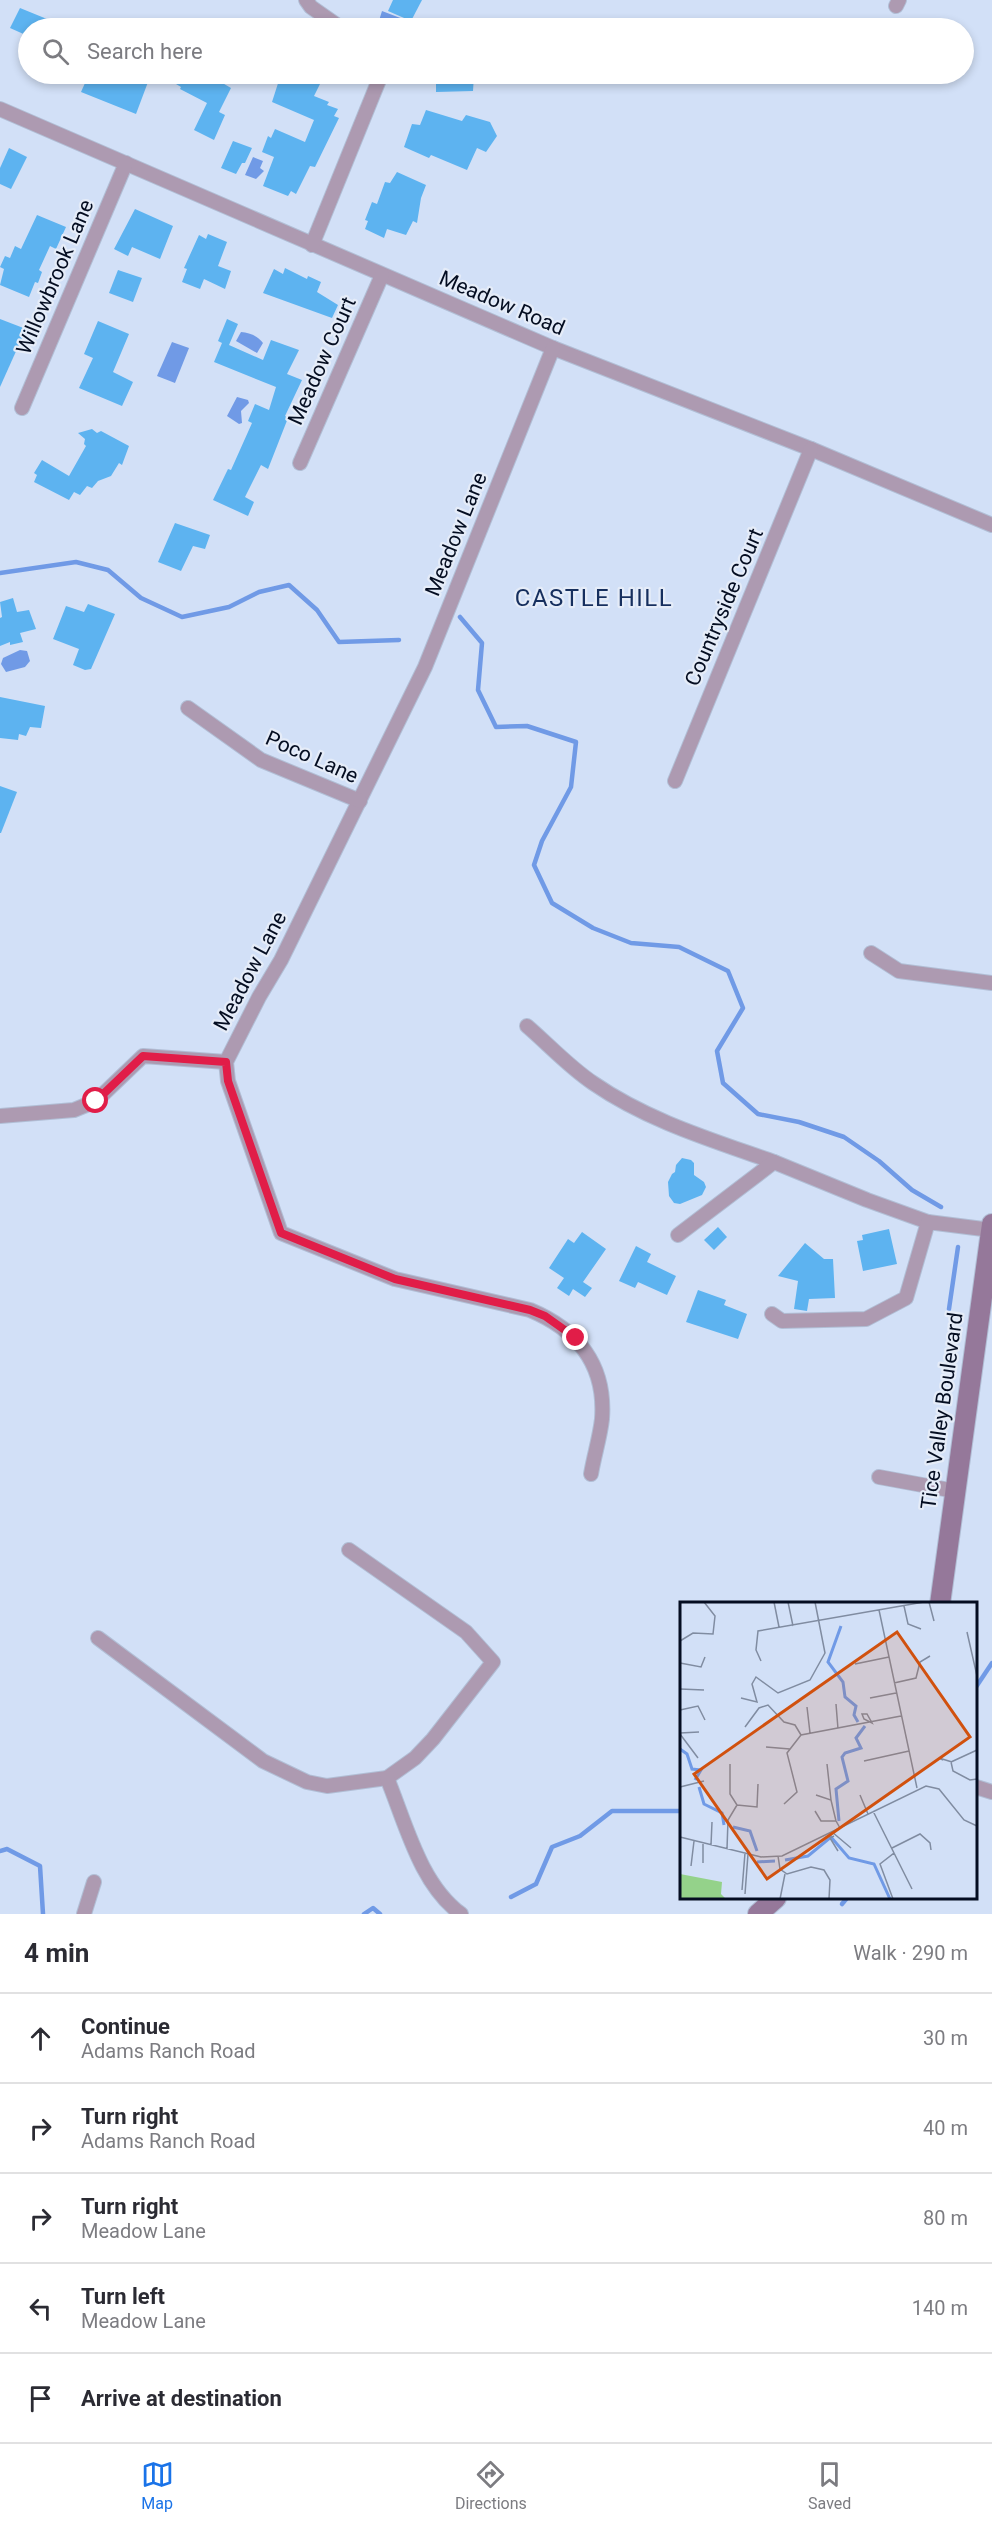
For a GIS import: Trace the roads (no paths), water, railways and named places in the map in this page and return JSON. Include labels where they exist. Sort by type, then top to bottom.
[{"type":"street","points":[[306,0],[311,7],[327,18]]},
{"type":"street","points":[[312,245],[376,84]]},
{"type":"street","name":"Meadow Road","points":[[0,109],[553,348],[811,449],[992,525]]},
{"type":"street","name":"Willowbrook Lane","points":[[22,408],[126,163]]},
{"type":"street","name":"Meadow Court","points":[[300,463],[382,275]]},
{"type":"street","name":"Meadow Lane","points":[[553,348],[424,667],[281,960],[259,997],[226,1062],[228,1081],[281,1233],[395,1279],[530,1310],[545,1316],[576,1338],[585,1349],[596,1372],[600,1395],[602,1418],[591,1474]]},
{"type":"street","name":"Countryside Court","points":[[675,781],[811,449]]},
{"type":"street","name":"Poco Lane","points":[[188,708],[261,760],[360,801]]},
{"type":"street","points":[[871,953],[900,971],[992,983]]},
{"type":"street","points":[[527,1026],[591,1082],[641,1112],[673,1126],[774,1162],[928,1222],[992,1227]]},
{"type":"street","points":[[0,1116],[74,1110],[96,1101],[143,1056],[226,1062]]},
{"type":"street","points":[[678,1235],[774,1162]]},
{"type":"street","points":[[772,1314],[782,1321],[866,1319],[906,1298],[928,1222]]},
{"type":"street","name":"Tice Valley Boulevard","points":[[940,1602],[992,1227]]},
{"type":"street","points":[[879,1477],[955,1491]]},
{"type":"street","points":[[98,1638],[263,1761],[288,1774],[327,1786],[387,1778],[415,1758],[493,1662],[466,1632],[349,1550]]},
{"type":"street","points":[[387,1778],[422,1866],[444,1898],[461,1914]]},
{"type":"street","points":[[977,1788],[992,1792]]},
{"type":"street","points":[[84,1914],[94,1882]]},
{"type":"street","points":[[758,1914],[775,1899]]},
{"type":"water","points":[[382,11],[400,18],[380,18]]},
{"type":"water","points":[[253,157],[263,161],[260,168],[264,171],[256,179],[245,175]]},
{"type":"water","points":[[241,332],[259,338],[263,343],[257,353],[236,341]]},
{"type":"water","points":[[172,342],[189,348],[175,383],[157,376]]},
{"type":"water","points":[[237,397],[248,400],[249,403],[241,411],[242,423],[239,424],[227,416]]},
{"type":"water","points":[[20,650],[27,651],[30,661],[25,667],[6,672],[1,664],[3,658]]},
{"type":"waterway","points":[[0,573],[76,562],[108,570],[141,598],[182,617],[229,607],[259,592],[289,585],[317,610],[339,642],[399,640]]},
{"type":"waterway","points":[[460,617],[482,643],[478,690],[496,727],[527,726],[576,742],[571,787],[542,841],[534,865],[552,903],[593,928],[631,943],[679,947],[728,971],[743,1008],[717,1051],[723,1083],[758,1114],[799,1122],[844,1137],[879,1161],[912,1190],[941,1207]]},
{"type":"waterway","points":[[949,1309],[958,1247]]},
{"type":"waterway","points":[[977,1686],[992,1663]]},
{"type":"waterway","points":[[511,1897],[536,1884],[552,1847],[580,1836],[612,1811],[680,1811]]},
{"type":"waterway","points":[[0,1851],[7,1849],[40,1866],[43,1914]]},
{"type":"waterway","points":[[842,1904],[846,1899]]},
{"type":"waterway","points":[[364,1914],[373,1908],[380,1914]]},
{"type":"district","name":"CASTLE HILL","points":[[594,598]]}]
